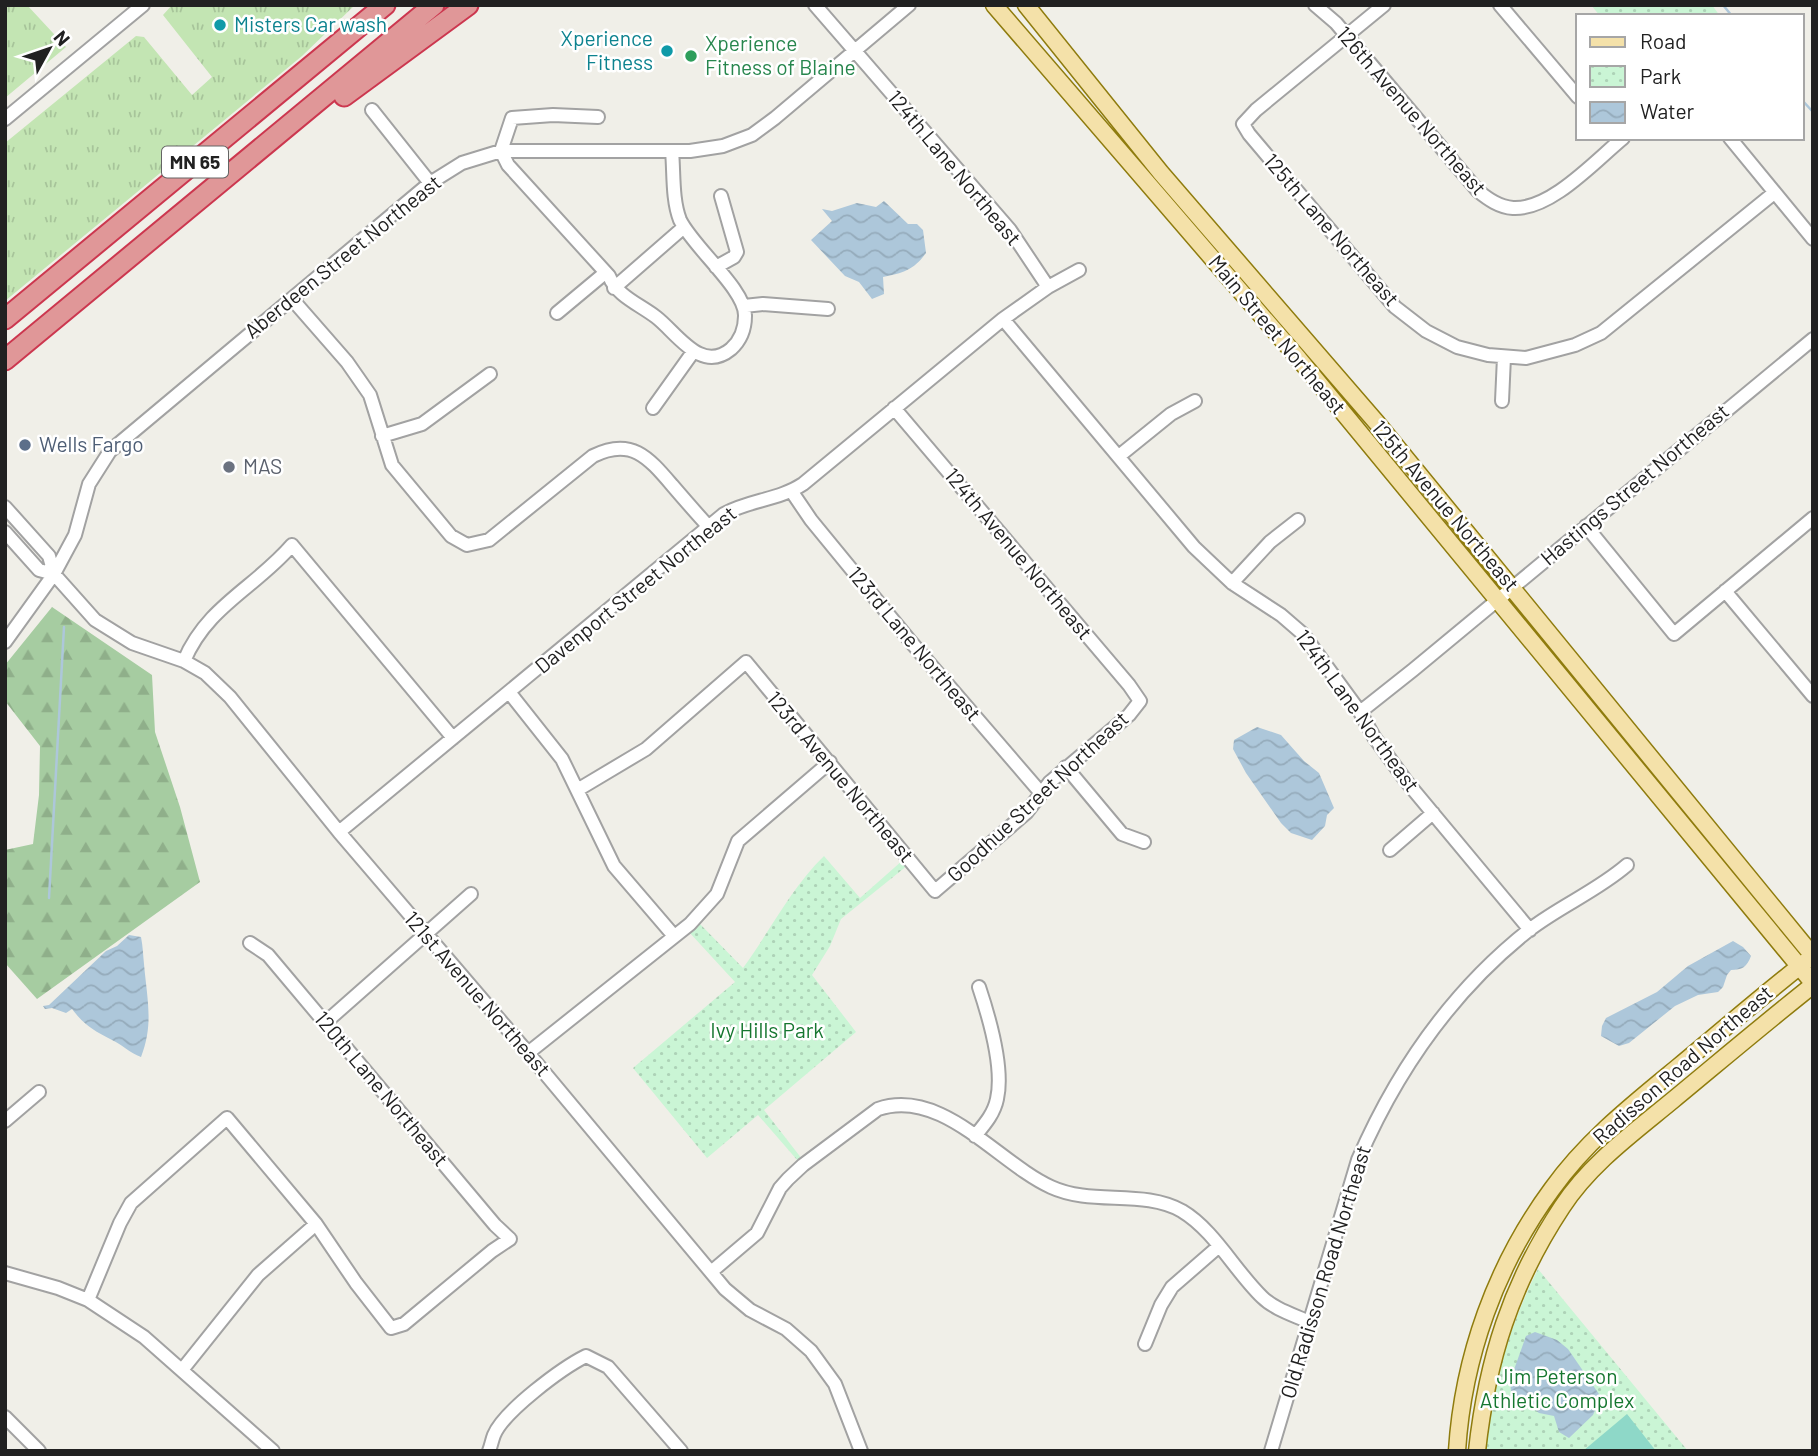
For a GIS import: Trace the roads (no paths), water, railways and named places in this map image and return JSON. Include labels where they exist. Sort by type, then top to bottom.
[{"type":"highway","points":[[303,74],[367,5]]},
{"type":"highway","name":"MN 65","points":[[5,319],[385,5]]},
{"type":"highway","name":"MN 65","points":[[5,360],[434,5]]},
{"type":"highway","points":[[247,161],[285,138],[468,5]]},
{"type":"main road","name":"Main Street Northeast","points":[[995,5],[1299,359],[1799,967]]},
{"type":"main road","name":"125th Avenue Northeast","points":[[1026,5],[1161,173],[1377,423],[1813,956]]},
{"type":"main road","name":"Radisson Road Northeast","points":[[1457,1451],[1459,1414],[1485,1314],[1509,1258],[1553,1187],[1618,1117],[1813,956]]},
{"type":"main road","points":[[1799,967],[1813,984]]},
{"type":"main road","name":"Radisson Road Northeast","points":[[1476,1451],[1487,1380],[1498,1338],[1530,1264],[1563,1206],[1608,1154],[1813,984]]},
{"type":"street","name":"124th Lane Northeast","points":[[815,5],[1010,230],[1048,287]]},
{"type":"street","name":"Aberdeen Street Northeast","points":[[5,642],[54,574],[75,535],[89,484],[110,450],[430,183],[462,163],[501,151],[672,151],[723,146],[752,135],[909,5]]},
{"type":"street","name":"126th Avenue Northeast","points":[[1315,5],[1346,36],[1478,191],[1492,202],[1512,208],[1538,204],[1559,191],[1618,140]]},
{"type":"street","points":[[1346,36],[1384,5]]},
{"type":"street","points":[[1500,5],[1576,95]]},
{"type":"street","points":[[5,119],[138,7]]},
{"type":"street","name":"125th Lane Northeast","points":[[1346,36],[1256,110],[1243,124],[1395,307],[1426,331],[1457,347],[1504,357]]},
{"type":"street","points":[[372,110],[430,183]]},
{"type":"street","points":[[598,117],[553,115],[512,118],[501,151],[508,165],[609,276],[614,288],[658,318],[693,352],[707,356],[726,353],[737,344],[745,325],[744,306],[684,227],[677,206],[672,151]]},
{"type":"street","points":[[1732,140],[1813,239]]},
{"type":"street","points":[[1502,401],[1504,357],[1526,358],[1551,353],[1601,333],[1774,192]]},
{"type":"street","points":[[716,267],[734,257],[737,252],[721,197]]},
{"type":"street","points":[[614,288],[684,227]]},
{"type":"street","name":"Davenport Street Northeast","points":[[339,832],[709,527],[736,507],[792,492],[1003,319],[1048,287],[1079,270]]},
{"type":"street","points":[[557,313],[605,273]]},
{"type":"street","points":[[292,299],[347,362],[370,395],[388,456],[399,474],[451,536],[467,545],[489,540],[593,456],[622,447],[642,454],[652,461],[709,527]]},
{"type":"street","points":[[744,306],[751,304],[828,309]]},
{"type":"street","name":"124th Lane Northeast","points":[[1003,319],[1195,547],[1232,583],[1292,623],[1312,646],[1360,712],[1374,737],[1530,930]]},
{"type":"street","name":"Hastings Street Northeast","points":[[1360,712],[1813,339]]},
{"type":"street","points":[[653,408],[693,352]]},
{"type":"street","points":[[382,436],[422,424],[490,374]]},
{"type":"street","points":[[1119,456],[1171,414],[1195,401]]},
{"type":"street","name":"124th Avenue Northeast","points":[[894,408],[1140,701]]},
{"type":"street","name":"123rd Lane Northeast","points":[[792,492],[811,520],[911,642],[1041,793]]},
{"type":"street","name":"121st Avenue Northeast","points":[[5,507],[49,556],[54,574],[102,625],[132,643],[184,661],[211,678],[230,697],[339,832],[710,1272],[737,1300],[786,1329],[811,1352],[835,1384],[861,1451]]},
{"type":"street","points":[[1586,526],[1674,634],[1813,518]]},
{"type":"street","points":[[1232,583],[1269,542],[1298,520]]},
{"type":"street","name":"121st Avenue Northeast","points":[[5,532],[39,570],[54,574]]},
{"type":"street","points":[[184,661],[191,643],[209,619],[279,561],[292,545],[453,738]]},
{"type":"street","points":[[1725,591],[1813,696]]},
{"type":"street","name":"123rd Avenue Northeast","points":[[579,789],[646,749],[746,662],[935,891]]},
{"type":"street","points":[[509,692],[562,759],[579,789],[614,866],[674,936]]},
{"type":"street","name":"Goodhue Street Northeast","points":[[935,891],[1026,813],[1066,767],[1129,715],[1140,701]]},
{"type":"street","points":[[528,1053],[690,924],[716,894],[738,841],[830,762]]},
{"type":"street","points":[[1066,767],[1122,834],[1144,842]]},
{"type":"street","points":[[1390,850],[1433,813]]},
{"type":"street","name":"Old Radisson Road Northeast","points":[[1271,1451],[1358,1160],[1384,1103],[1430,1030],[1480,974],[1530,930],[1627,866]]},
{"type":"street","points":[[326,1022],[471,894]]},
{"type":"street","name":"120th Lane Northeast","points":[[250,943],[268,955],[495,1225],[510,1239],[389,1333],[316,1224]]},
{"type":"street","points":[[975,1136],[990,1116],[997,1101],[999,1086],[995,1052],[979,987]]},
{"type":"street","points":[[5,1121],[39,1093]]},
{"type":"street","points":[[710,1272],[757,1233],[780,1188],[803,1165],[869,1114],[890,1104],[903,1104],[938,1113],[1038,1180],[1067,1193],[1153,1202],[1180,1210],[1202,1227],[1263,1298],[1309,1322]]},
{"type":"street","points":[[88,1300],[131,1203],[227,1118],[316,1224],[258,1275],[182,1370]]},
{"type":"street","points":[[1145,1344],[1161,1305],[1172,1287],[1218,1247]]},
{"type":"street","points":[[5,1273],[58,1288],[88,1300],[144,1337],[273,1451]]},
{"type":"street","points":[[489,1451],[494,1433],[511,1412],[572,1363],[587,1357],[608,1367],[681,1451]]},
{"type":"street","points":[[5,1418],[39,1451]]},
{"type":"water","points":[[884,201],[908,224],[917,224],[923,230],[926,253],[908,270],[883,277],[884,294],[872,299],[859,282],[845,276],[811,240],[832,221],[822,209],[832,211],[857,203],[876,207]]},
{"type":"water","points":[[1257,727],[1281,735],[1304,761],[1319,773],[1334,808],[1327,815],[1325,826],[1312,840],[1291,833],[1281,823],[1246,773],[1233,749],[1234,740]]},
{"type":"water","points":[[129,935],[141,937],[148,1000],[147,1033],[141,1057],[90,1027],[72,1009],[66,1013],[52,1008],[45,1009],[43,1006],[49,1005],[106,951],[117,946]]},
{"type":"water","points":[[1733,941],[1751,956],[1744,967],[1731,970],[1718,992],[1698,995],[1675,1006],[1629,1043],[1619,1046],[1601,1036],[1606,1018],[1657,992],[1688,966]]},
{"type":"water","points":[[1535,1332],[1557,1340],[1568,1349],[1601,1397],[1593,1415],[1569,1438],[1559,1432],[1554,1416],[1539,1413],[1511,1391],[1510,1381],[1526,1336]]},
{"type":"waterway","points":[[1723,5],[1730,14]]},
{"type":"waterway","points":[[1804,102],[1813,112]]},
{"type":"waterway","points":[[49,898],[64,627]]},
{"type":"place","name":"Misters Car wash","points":[[220,25]]},
{"type":"place","name":"Xperience Fitness","points":[[667,51]]},
{"type":"place","name":"Xperience Fitness of Blaine","points":[[691,56]]},
{"type":"place","name":"Wells Fargo","points":[[25,445]]},
{"type":"place","name":"MAS","points":[[229,467]]},
{"type":"park label","name":"Ivy Hills Park","points":[[767,1031]]},
{"type":"park label","name":"Jim Peterson Athletic Complex","points":[[1557,1389]]}]
